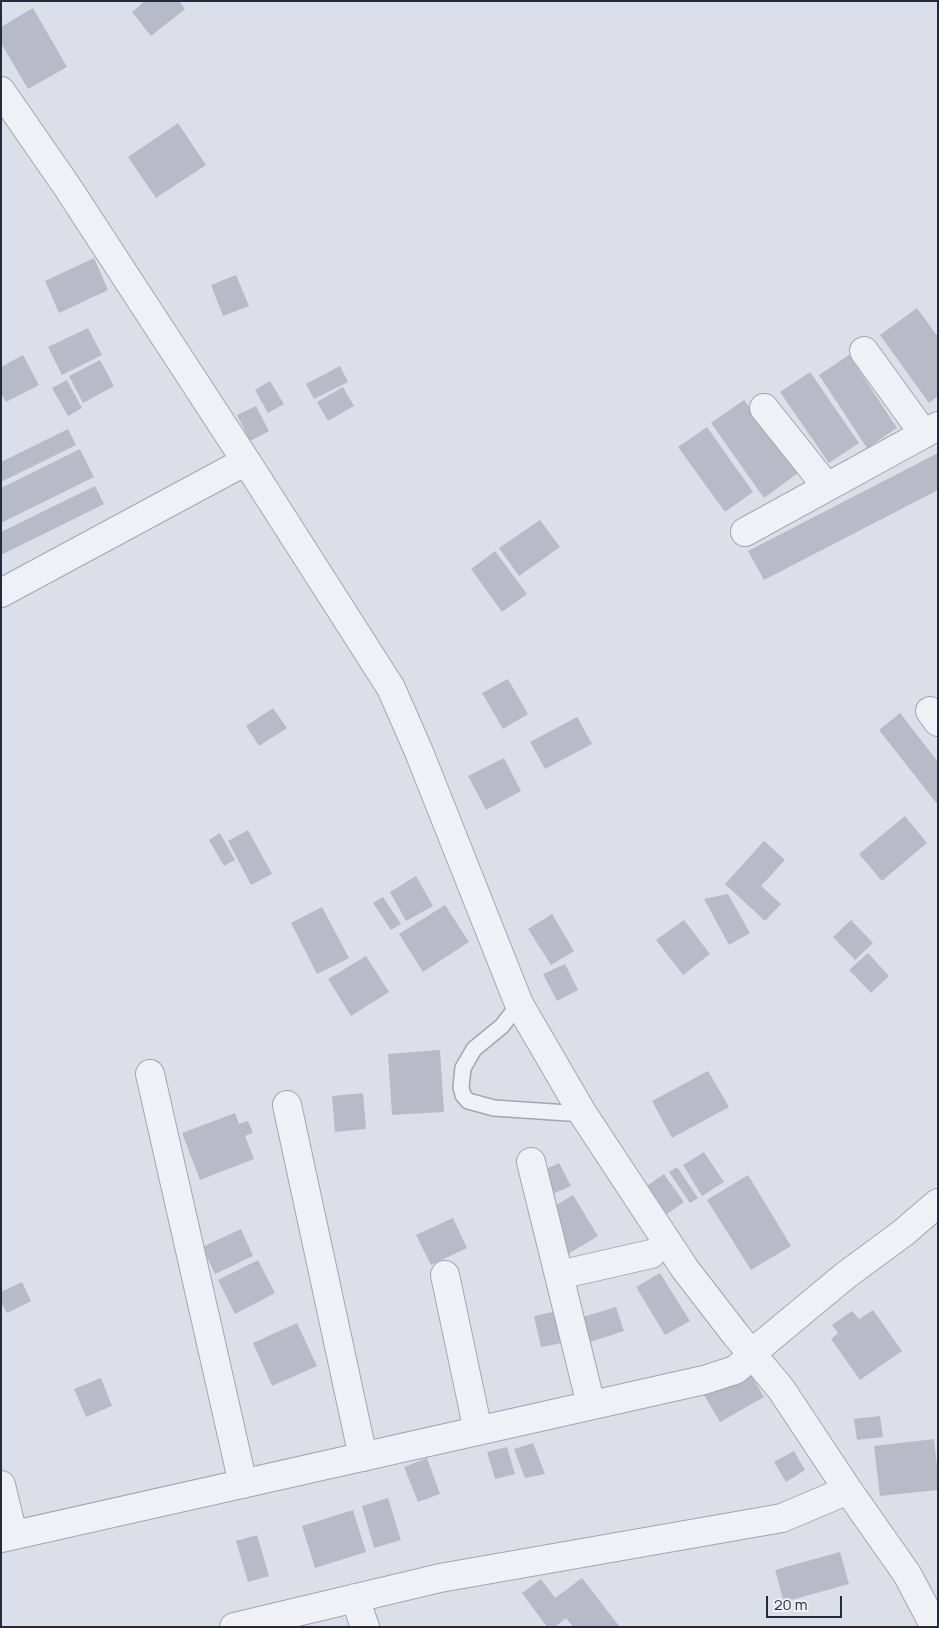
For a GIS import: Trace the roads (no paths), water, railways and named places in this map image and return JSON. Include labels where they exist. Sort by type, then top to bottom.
[{"type":"street","points":[[1,91],[68,188],[391,688],[419,752],[519,1004],[583,1114],[685,1269],[736,1335],[782,1389],[848,1490],[907,1574],[935,1627]]},
{"type":"street","points":[[745,532],[931,430],[864,351]]},
{"type":"street","points":[[764,408],[827,487]]},
{"type":"street","points":[[1,593],[246,462]]},
{"type":"street","points":[[150,1074],[243,1484]]},
{"type":"street","points":[[287,1105],[363,1457]]},
{"type":"street","points":[[531,1162],[591,1405]]},
{"type":"street","points":[[1,1485],[7,1537],[704,1380],[735,1370],[747,1360],[752,1352],[846,1275],[903,1233],[938,1203]]},
{"type":"street","points":[[559,1275],[651,1254]]},
{"type":"street","points":[[445,1275],[478,1431]]},
{"type":"street","points":[[234,1627],[292,1620],[354,1598],[440,1578],[782,1518],[848,1490]]},
{"type":"street","points":[[354,1598],[365,1627]]},
{"type":"lane","points":[[519,1004],[502,1026],[474,1049],[463,1068],[461,1087],[463,1095],[468,1102],[494,1108],[583,1114]]}]
